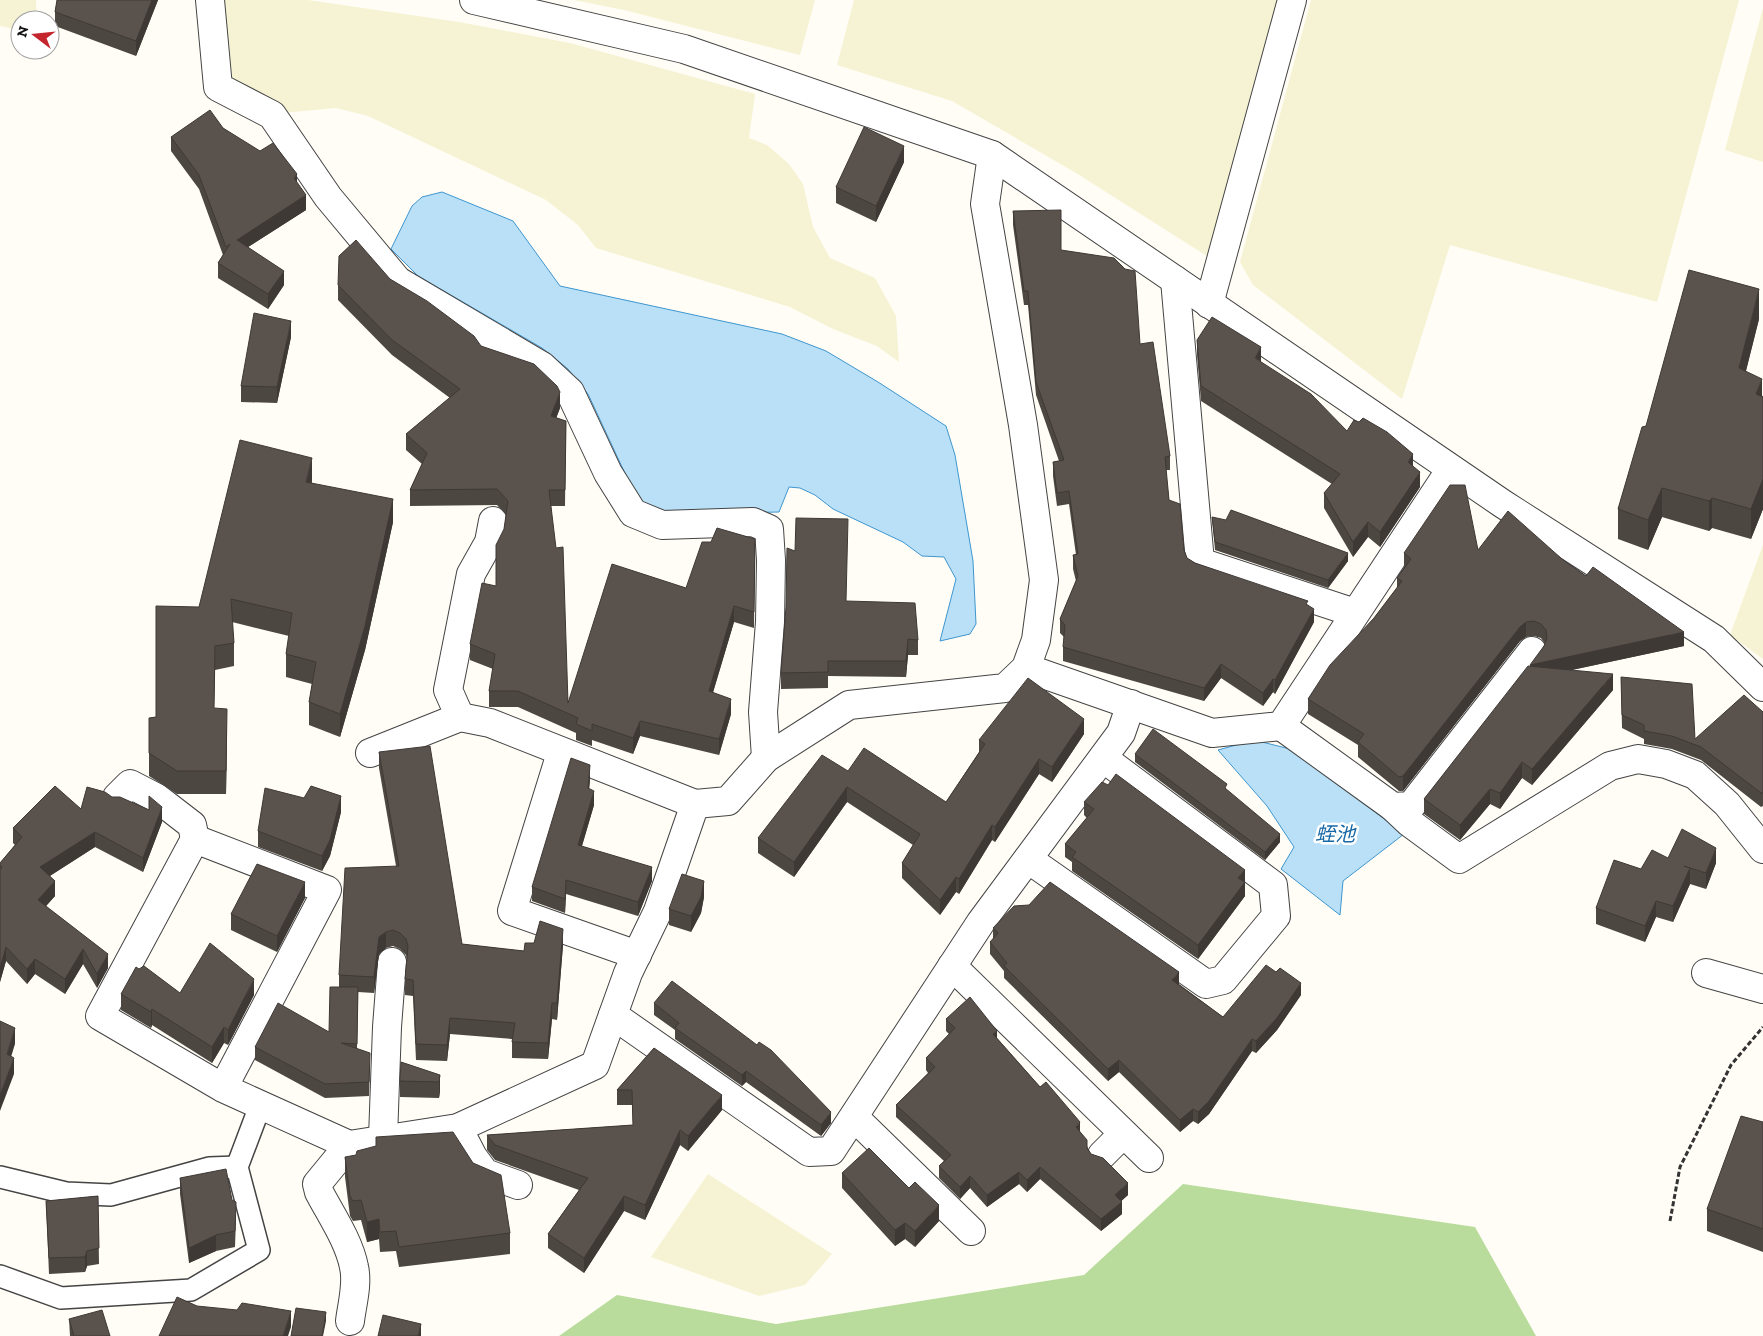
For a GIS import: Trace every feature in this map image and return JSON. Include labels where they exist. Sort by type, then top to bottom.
[{"type":"street","points":[[210,0],[218,87],[272,115],[328,197],[398,281],[542,366],[570,392],[608,473],[633,513],[662,525],[753,522],[769,529],[771,560],[770,622],[763,712],[766,758]]},
{"type":"street","points":[[474,0],[684,49],[992,154],[1451,469],[1714,639],[1763,686]]},
{"type":"street","points":[[1209,304],[1292,0]]},
{"type":"street","points":[[370,753],[460,716],[490,723],[695,804],[728,802],[766,758],[849,705],[1005,688],[1026,668],[1036,640],[1044,580],[1023,425],[985,204],[992,154]]},
{"type":"street","points":[[1175,280],[1200,562],[1355,613]]},
{"type":"street","points":[[1281,726],[1451,469]]},
{"type":"street","points":[[460,716],[448,690],[471,574],[489,542],[493,521]]},
{"type":"street","points":[[1394,807],[1411,806],[1532,651]]},
{"type":"street","points":[[1026,668],[1212,733],[1281,726],[1394,807],[1410,824],[1459,858],[1610,766],[1638,760],[1666,764],[1695,776],[1727,804],[1763,849]]},
{"type":"street","points":[[613,1015],[809,1152],[831,1151],[981,922],[1122,733],[1131,704]]},
{"type":"street","points":[[562,753],[512,911],[637,955]]},
{"type":"street","points":[[1028,859],[1206,984],[1223,980],[1276,916],[1273,886],[1102,758]]},
{"type":"street","points":[[117,797],[130,784],[157,798],[192,825],[194,839],[100,1016],[223,1088],[349,1145],[383,1138],[458,1128],[595,1065],[637,955],[658,911],[695,804]]},
{"type":"street","points":[[194,839],[327,890],[223,1088]]},
{"type":"street","points":[[383,1138],[386,1028],[392,962]]},
{"type":"street","points":[[952,966],[1149,1158]]},
{"type":"street","points":[[1706,973],[1763,989]]},
{"type":"street","points":[[854,1117],[971,1230]]},
{"type":"street","points":[[458,1128],[473,1157],[485,1173],[518,1185]]},
{"type":"street","points":[[1102,1155],[1123,1134]]},
{"type":"street","points":[[349,1145],[318,1184],[319,1192],[348,1248],[354,1267],[354,1296],[350,1321]]},
{"type":"lane","points":[[0,1276],[60,1298],[192,1290],[259,1250],[237,1167],[260,1106]]},
{"type":"lane","points":[[0,1177],[66,1193],[111,1195],[210,1168],[237,1167]]},
{"type":"path","points":[[1670,1221],[1680,1167],[1731,1065],[1763,1027]]},
{"type":"shaded area","points":[[0,0],[36,0],[36,10],[10,10],[10,28],[0,26]]},
{"type":"shaded area","points":[[224,0],[308,0],[459,22],[570,43],[755,94],[749,138],[767,145],[789,164],[803,184],[813,227],[830,258],[875,278],[896,316],[899,362],[877,346],[833,329],[790,307],[596,248],[578,225],[546,200],[368,116],[336,108],[282,113],[232,80],[225,32]]},
{"type":"shaded area","points":[[574,0],[815,0],[800,55],[624,10]]},
{"type":"shaded area","points":[[854,0],[1281,0],[1210,258],[1076,173],[952,101],[837,65]]},
{"type":"shaded area","points":[[1311,0],[1739,0],[1657,302],[1450,245],[1402,399],[1253,285],[1240,262]]},
{"type":"shaded area","points":[[1763,8],[1763,162],[1725,150]]},
{"type":"shaded area","points":[[1763,545],[1763,659],[1730,635]]},
{"type":"shaded area","points":[[708,1174],[832,1254],[805,1285],[759,1296],[651,1257]]},
{"type":"green space","points":[[1183,1184],[1475,1227],[1536,1336],[559,1336],[617,1295],[776,1324],[1084,1275]]},
{"type":"water","points":[[442,192],[513,221],[560,286],[782,334],[826,351],[946,426],[955,455],[973,561],[976,624],[970,634],[940,641],[956,579],[944,557],[922,556],[903,542],[833,509],[815,495],[800,488],[789,487],[779,512],[682,514],[649,508],[636,497],[588,394],[568,369],[542,348],[418,276],[391,249],[412,206],[422,197]]},
{"type":"water","name":"蛭池","points":[[1254,740],[1294,750],[1404,834],[1343,881],[1340,915],[1281,869],[1294,847],[1267,806],[1218,750]]},
{"type":"building","points":[[57,0],[152,0],[136,41],[60,14],[60,10],[55,10]]},
{"type":"building","points":[[210,110],[223,128],[260,151],[273,143],[297,174],[294,178],[306,195],[237,240],[284,271],[268,294],[218,263],[230,244],[226,247],[199,175],[171,137]]},
{"type":"building","points":[[864,127],[904,146],[876,206],[836,187]]},
{"type":"building","points":[[1061,210],[1061,250],[1114,258],[1125,269],[1135,271],[1140,344],[1153,342],[1170,456],[1165,457],[1169,500],[1180,504],[1184,550],[1187,558],[1195,563],[1308,601],[1306,604],[1314,609],[1275,680],[1273,679],[1263,693],[1221,664],[1204,688],[1063,647],[1065,625],[1060,619],[1078,576],[1073,555],[1078,554],[1069,491],[1057,493],[1053,462],[1064,460],[1036,382],[1028,291],[1024,291],[1013,211]]},
{"type":"building","points":[[356,240],[390,279],[427,301],[474,336],[481,346],[534,364],[557,386],[560,392],[551,416],[566,421],[565,490],[549,490],[556,548],[563,547],[568,703],[612,564],[686,588],[702,542],[711,542],[717,528],[755,539],[754,612],[734,606],[709,691],[731,699],[719,739],[640,721],[633,738],[592,724],[592,731],[576,724],[578,718],[518,691],[489,691],[495,654],[470,644],[482,583],[496,586],[496,545],[504,529],[508,501],[497,489],[410,490],[427,453],[406,434],[460,389],[392,340],[338,285],[339,256]]},
{"type":"building","points":[[1689,270],[1759,289],[1739,368],[1762,379],[1756,394],[1763,397],[1763,479],[1751,509],[1712,498],[1709,501],[1662,488],[1648,520],[1618,509],[1642,427],[1646,426]]},
{"type":"building","points":[[254,313],[291,321],[277,387],[241,386]]},
{"type":"building","points":[[1212,317],[1261,347],[1255,358],[1311,394],[1347,431],[1354,420],[1359,422],[1363,418],[1387,432],[1413,454],[1408,462],[1420,472],[1380,532],[1368,522],[1353,542],[1324,493],[1340,474],[1201,386],[1197,340]]},
{"type":"building","points":[[240,440],[312,458],[306,482],[393,499],[365,626],[340,714],[309,702],[316,662],[286,654],[292,613],[231,599],[234,643],[215,646],[214,708],[227,709],[226,771],[177,771],[149,753],[149,718],[156,717],[156,606],[199,607]]},
{"type":"building","points":[[1450,485],[1465,485],[1478,550],[1508,511],[1562,559],[1586,576],[1593,567],[1684,632],[1530,665],[1544,646],[1547,638],[1546,630],[1541,624],[1534,621],[1526,622],[1520,627],[1403,776],[1399,777],[1358,742],[1364,734],[1308,699],[1330,665],[1374,618],[1402,581],[1397,578],[1411,559],[1404,553]]},
{"type":"building","points":[[1231,510],[1348,553],[1328,580],[1215,542],[1212,517],[1226,520]]},
{"type":"building","points":[[796,518],[848,519],[846,601],[915,603],[918,640],[908,639],[906,661],[828,661],[828,672],[781,673],[786,607],[787,548],[795,551]]},
{"type":"building","points":[[1528,666],[1613,674],[1532,769],[1522,762],[1500,793],[1490,789],[1460,825],[1424,799]]},
{"type":"building","points":[[1621,677],[1692,684],[1695,739],[1744,695],[1763,712],[1763,793],[1701,747],[1672,736],[1644,731],[1644,725],[1622,715]]},
{"type":"building","points":[[1028,678],[1084,719],[1052,767],[1039,759],[995,827],[992,825],[959,879],[956,877],[940,900],[902,863],[920,834],[847,787],[794,862],[758,838],[822,755],[848,771],[864,748],[946,802],[985,744],[979,740]]},
{"type":"building","points":[[1153,729],[1227,784],[1225,788],[1280,834],[1265,852],[1135,754]]},
{"type":"building","points":[[430,746],[462,944],[524,951],[525,943],[534,943],[540,921],[563,929],[557,1003],[552,1003],[548,1043],[512,1042],[515,1023],[450,1018],[447,1045],[416,1044],[413,980],[405,979],[408,946],[406,939],[400,933],[393,930],[379,937],[374,977],[339,975],[345,868],[399,866],[379,752]]},
{"type":"building","points":[[571,758],[590,765],[588,788],[594,791],[578,845],[652,867],[638,902],[566,880],[565,899],[532,887]]},
{"type":"building","points":[[1116,774],[1245,870],[1238,878],[1245,882],[1198,945],[1072,857],[1076,852],[1065,844],[1094,809],[1084,802],[1102,782],[1108,785]]},
{"type":"building","points":[[55,786],[81,809],[87,787],[105,792],[112,797],[120,797],[149,810],[149,796],[162,807],[143,858],[95,832],[40,867],[55,881],[38,900],[108,954],[97,974],[83,949],[65,979],[35,959],[27,969],[6,947],[0,968],[0,870],[2,867],[0,863],[22,837],[13,828]]},
{"type":"building","points":[[311,786],[341,796],[330,840],[322,856],[258,831],[265,788],[304,798]]},
{"type":"building","points":[[1682,829],[1716,848],[1706,873],[1684,866],[1690,868],[1673,906],[1656,901],[1645,926],[1596,908],[1614,860],[1641,869],[1652,850],[1668,858]]},
{"type":"building","points":[[257,864],[305,882],[277,936],[231,914]]},
{"type":"building","points":[[682,874],[704,881],[701,897],[691,916],[669,909]]},
{"type":"building","points":[[1050,882],[1179,972],[1172,980],[1223,1017],[1266,965],[1276,972],[1280,968],[1301,983],[1277,1018],[1256,1041],[1252,1039],[1209,1101],[1198,1112],[1193,1109],[1180,1120],[1119,1060],[1108,1069],[1004,966],[1007,963],[990,942],[998,933],[993,928],[1014,906],[1029,905]]},
{"type":"building","points":[[210,943],[254,979],[228,1030],[224,1027],[212,1047],[152,1009],[151,1012],[121,994],[136,967],[139,969],[144,966],[180,993]]},
{"type":"building","points":[[672,981],[757,1045],[759,1042],[771,1050],[831,1112],[821,1125],[746,1071],[742,1075],[675,1028],[679,1023],[654,1003]]},
{"type":"building","points":[[330,987],[358,987],[357,1044],[341,1043],[370,1053],[369,1082],[325,1084],[255,1047],[278,1003],[329,1032]]},
{"type":"building","points":[[970,997],[997,1031],[993,1034],[1040,1087],[1046,1082],[1080,1122],[1076,1127],[1087,1140],[1087,1148],[1091,1154],[1103,1158],[1128,1183],[1115,1195],[1122,1202],[1101,1219],[1040,1167],[1027,1180],[1019,1172],[987,1195],[970,1176],[960,1187],[939,1166],[951,1155],[896,1105],[935,1067],[926,1058],[955,1028],[946,1019]]},
{"type":"building","points":[[0,1021],[15,1028],[7,1054],[14,1058],[0,1095]]},
{"type":"building","points":[[654,1048],[722,1095],[688,1136],[680,1130],[645,1205],[624,1196],[584,1258],[548,1234],[588,1178],[495,1145],[487,1135],[633,1125],[632,1090],[617,1090]]},
{"type":"building","points":[[401,1062],[440,1075],[439,1082],[400,1081]]},
{"type":"building","points":[[1741,1116],[1763,1122],[1763,1229],[1707,1209]]},
{"type":"building","points":[[453,1132],[473,1163],[501,1175],[510,1233],[399,1247],[396,1231],[380,1232],[379,1219],[367,1222],[361,1200],[353,1201],[350,1196],[345,1157],[356,1155],[357,1151],[376,1146],[376,1137]]},
{"type":"building","points":[[869,1148],[909,1188],[915,1182],[939,1205],[915,1231],[905,1223],[895,1230],[842,1173]]},
{"type":"building","points":[[226,1169],[232,1200],[236,1202],[235,1231],[216,1235],[189,1248],[180,1178]]},
{"type":"building","points":[[98,1196],[99,1248],[87,1251],[85,1257],[49,1258],[46,1201]]},
{"type":"building","points":[[177,1297],[197,1306],[237,1310],[242,1303],[291,1311],[283,1336],[159,1336]]},
{"type":"building","points":[[296,1308],[326,1312],[322,1336],[291,1336]]},
{"type":"building","points":[[102,1310],[110,1336],[74,1336],[69,1319]]},
{"type":"building","points":[[383,1315],[421,1324],[418,1336],[378,1336]]}]
